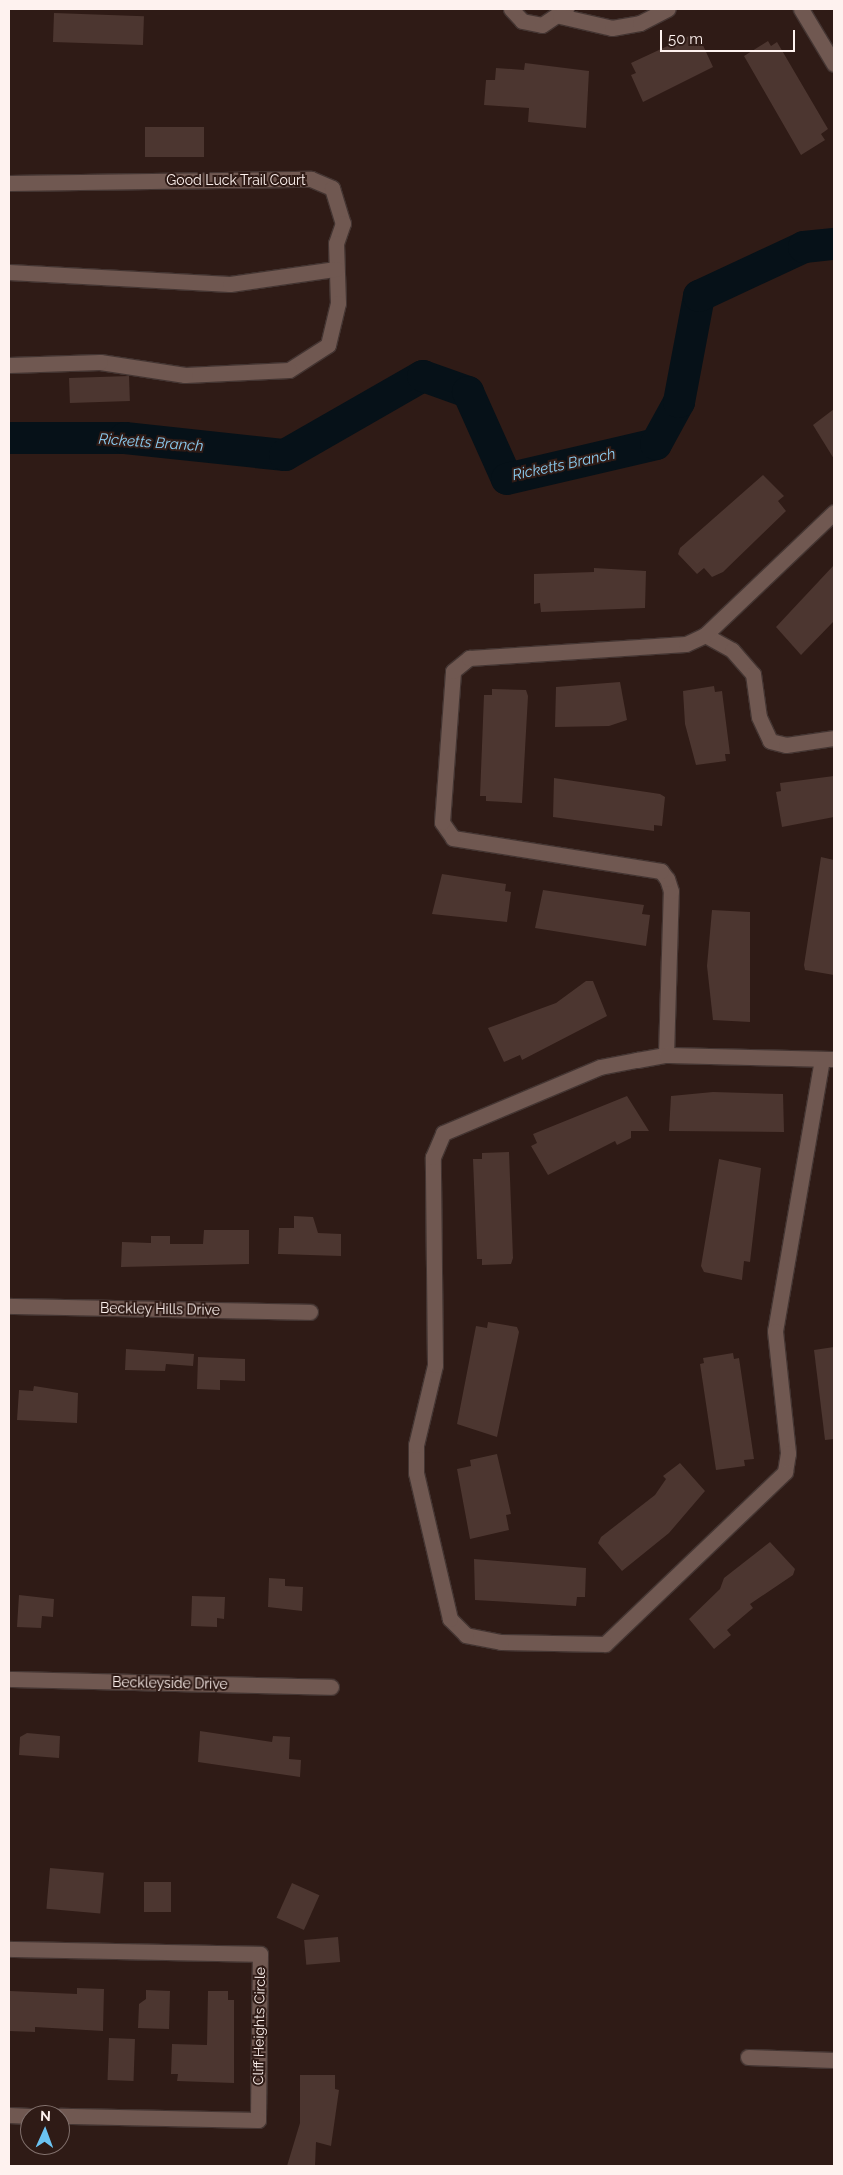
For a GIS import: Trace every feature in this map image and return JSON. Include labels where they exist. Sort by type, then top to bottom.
[{"type":"street","points":[[511,9],[531,25],[563,13],[612,28],[640,23],[668,9]]},
{"type":"street","points":[[801,9],[834,64]]},
{"type":"street","name":"Good Luck Trail Court","points":[[9,183],[311,179],[332,188],[343,223],[336,243],[338,303],[328,345],[289,370],[185,375],[100,362],[9,365]]},
{"type":"street","points":[[9,272],[230,284],[336,269]]},
{"type":"street","points":[[666,1055],[671,891],[667,879],[662,871],[453,838],[442,822],[453,671],[469,658],[686,644],[705,635],[834,512]]},
{"type":"street","points":[[705,635],[736,654],[753,674],[759,717],[770,741],[786,745],[834,738]]},
{"type":"street","points":[[666,1055],[828,1059],[775,1331],[788,1453],[785,1472],[605,1644],[501,1642],[466,1635],[450,1619],[416,1473],[416,1445],[435,1364],[433,1157],[443,1133],[600,1067],[666,1055]]},
{"type":"street","name":"Beckley Hills Drive","points":[[9,1306],[310,1312]]},
{"type":"street","name":"Beckleyside Drive","points":[[9,1679],[331,1687]]},
{"type":"street","name":"Cliff Heights Circle","points":[[9,1949],[260,1954],[258,2120],[70,2116]]},
{"type":"street","points":[[748,2057],[834,2060]]},
{"type":"building","points":[[54,13],[144,16],[143,45],[53,42]]},
{"type":"building","points":[[689,36],[693,45],[701,41],[713,67],[643,102],[631,75],[636,73],[631,63]]},
{"type":"building","points":[[768,41],[771,46],[777,42],[828,129],[821,134],[825,140],[801,155],[744,56]]},
{"type":"building","points":[[525,63],[589,71],[586,128],[528,122],[529,108],[484,105],[486,80],[495,80],[496,68],[524,70]]},
{"type":"building","points":[[145,127],[204,127],[204,157],[145,157]]},
{"type":"building","points":[[129,376],[130,401],[70,403],[69,378]]},
{"type":"building","points":[[834,409],[834,459],[813,425]]},
{"type":"building","points":[[763,475],[784,496],[778,501],[786,511],[723,572],[712,577],[704,568],[697,574],[678,554],[680,548]]},
{"type":"building","points":[[834,565],[834,621],[801,655],[776,627]]},
{"type":"building","points":[[594,568],[646,571],[645,608],[541,612],[540,603],[534,604],[534,574],[594,572]]},
{"type":"building","points":[[620,682],[627,720],[609,726],[555,727],[556,687]]},
{"type":"building","points":[[714,686],[715,692],[722,691],[730,754],[725,754],[726,761],[696,765],[685,724],[683,691]]},
{"type":"building","points":[[492,689],[526,690],[528,696],[522,803],[486,801],[486,796],[480,796],[484,695],[492,695]]},
{"type":"building","points":[[834,776],[834,817],[782,827],[776,792],[781,791],[780,783]]},
{"type":"building","points":[[554,778],[660,794],[665,797],[662,826],[654,825],[654,831],[553,817]]},
{"type":"building","points":[[821,857],[834,860],[834,975],[805,970],[804,965]]},
{"type":"building","points":[[442,874],[506,884],[505,891],[511,892],[507,922],[432,914]]},
{"type":"building","points":[[543,890],[644,905],[642,914],[650,915],[646,946],[535,928]]},
{"type":"building","points":[[712,910],[750,912],[750,1022],[713,1020],[707,966]]},
{"type":"building","points":[[586,981],[593,981],[607,1016],[522,1060],[520,1055],[504,1062],[488,1028],[556,1003]]},
{"type":"building","points":[[713,1092],[783,1094],[784,1132],[669,1131],[671,1096]]},
{"type":"building","points":[[627,1096],[649,1131],[631,1131],[631,1138],[617,1145],[615,1141],[548,1175],[531,1146],[537,1143],[533,1134]]},
{"type":"building","points":[[509,1152],[513,1258],[511,1264],[482,1265],[482,1259],[477,1259],[473,1159],[482,1159],[482,1153]]},
{"type":"building","points":[[719,1159],[761,1168],[750,1262],[744,1261],[742,1280],[704,1272],[701,1266]]},
{"type":"building","points":[[294,1216],[313,1217],[318,1233],[341,1234],[341,1256],[278,1254],[279,1228],[294,1228]]},
{"type":"building","points":[[204,1230],[249,1230],[249,1264],[121,1267],[122,1242],[151,1243],[151,1236],[170,1236],[170,1244],[203,1244]]},
{"type":"building","points":[[488,1322],[517,1327],[519,1332],[497,1437],[457,1424],[476,1326],[487,1328]]},
{"type":"building","points":[[834,1347],[834,1439],[825,1440],[814,1350]]},
{"type":"building","points":[[126,1349],[194,1354],[193,1366],[166,1364],[165,1371],[125,1370]]},
{"type":"building","points":[[733,1353],[734,1359],[739,1358],[754,1459],[744,1460],[745,1466],[716,1470],[700,1364],[704,1363],[703,1358]]},
{"type":"building","points":[[198,1357],[245,1359],[245,1381],[220,1380],[220,1390],[197,1389]]},
{"type":"building","points":[[34,1386],[78,1393],[77,1423],[17,1420],[19,1390],[33,1391]]},
{"type":"building","points":[[497,1454],[511,1514],[506,1515],[509,1530],[470,1539],[457,1469],[471,1466],[470,1460]]},
{"type":"building","points":[[680,1463],[705,1491],[669,1533],[622,1571],[598,1543],[601,1537],[655,1495],[666,1479],[663,1476]]},
{"type":"building","points":[[770,1542],[795,1569],[793,1575],[750,1604],[753,1608],[727,1630],[731,1635],[714,1649],[689,1619],[720,1589],[724,1578]]},
{"type":"building","points":[[474,1559],[586,1568],[585,1597],[577,1597],[576,1606],[475,1600]]},
{"type":"building","points":[[269,1578],[285,1579],[285,1586],[303,1587],[302,1611],[268,1607]]},
{"type":"building","points":[[19,1595],[54,1599],[53,1617],[42,1616],[41,1628],[17,1627]]},
{"type":"building","points":[[192,1596],[225,1597],[224,1619],[217,1618],[217,1627],[191,1626]]},
{"type":"building","points":[[200,1731],[272,1742],[273,1736],[290,1737],[289,1759],[301,1760],[300,1777],[198,1762]]},
{"type":"building","points":[[27,1733],[60,1736],[59,1758],[19,1755],[20,1737]]},
{"type":"building","points":[[50,1868],[104,1873],[100,1914],[46,1909]]},
{"type":"building","points":[[144,1882],[171,1882],[171,1912],[144,1912]]},
{"type":"building","points":[[292,1883],[319,1895],[304,1930],[277,1918]]},
{"type":"building","points":[[338,1937],[340,1962],[306,1965],[304,1940]]},
{"type":"building","points":[[77,1988],[104,1989],[103,2031],[35,2027],[35,2032],[9,2031],[10,1991],[77,1994]]},
{"type":"building","points":[[146,1990],[170,1991],[169,2029],[138,2028],[139,2004],[146,1999]]},
{"type":"building","points":[[208,1991],[228,1991],[228,2000],[234,2000],[234,2083],[177,2081],[178,2074],[171,2074],[172,2044],[207,2045]]},
{"type":"building","points":[[109,2038],[135,2039],[134,2081],[108,2080]]},
{"type":"building","points":[[300,2075],[335,2075],[335,2089],[339,2090],[331,2146],[316,2142],[315,2166],[287,2166],[300,2123]]},
{"type":"waterway","name":"Ricketts Branch","points":[[9,438],[125,438],[285,455],[423,376],[468,392],[507,479],[656,444],[679,402],[699,296],[804,247],[834,244]]}]
